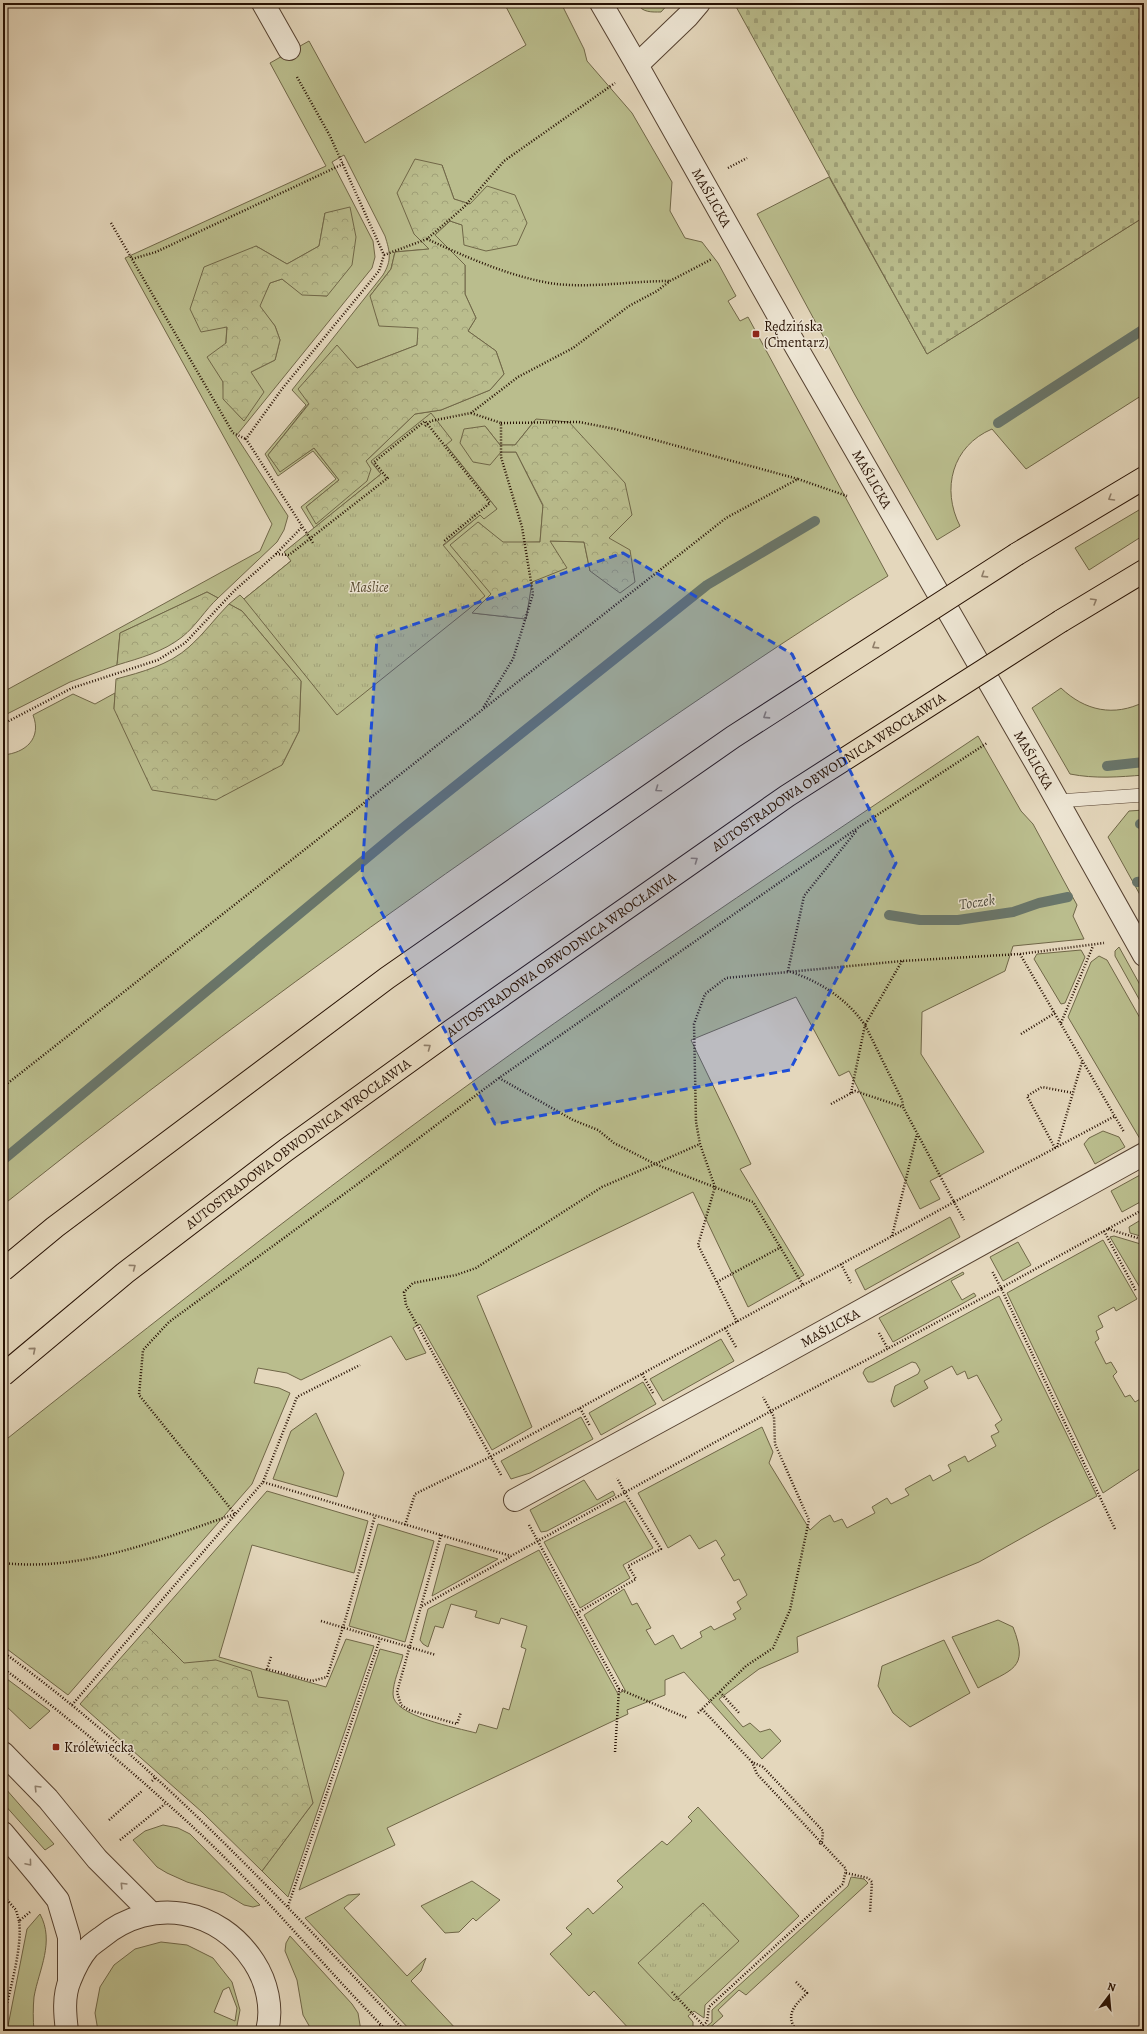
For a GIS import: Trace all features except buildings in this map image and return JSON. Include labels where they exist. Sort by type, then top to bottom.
[{"type":"highway","points":[[3,1270],[55,1227],[387,978],[733,737],[1017,554],[1144,478]]},
{"type":"highway","name":"AUTOSTRADOWA OBWODNICA WROCŁAWIA","points":[[3,1375],[125,1273],[286,1150],[457,1026],[787,796],[1061,621],[1144,570]]},
{"type":"street","points":[[263,3],[289,49]]},
{"type":"street","name":"MAŚLICKA","points":[[601,3],[637,64],[795,345],[1058,801],[1144,955]]},
{"type":"street","points":[[637,64],[688,16],[699,3]]},
{"type":"street","name":"MAŚLICKA","points":[[514,1500],[750,1372],[1141,1155]]},
{"type":"street","points":[[3,1753],[48,1799],[97,1859],[151,1913]]},
{"type":"street","points":[[3,1834],[40,1876],[58,1900],[69,1937],[69,1981],[64,2011],[66,2031]]},
{"type":"street","points":[[69,1981],[88,1948],[116,1925],[151,1913],[177,1912],[202,1918],[226,1930],[245,1948],[260,1970],[268,1995],[272,2028]]},
{"type":"lane","points":[[1058,801],[1144,795]]},
{"type":"path","points":[[384,255],[427,239],[464,207],[504,161],[622,78],[637,64]]},
{"type":"path","points":[[246,439],[282,389],[379,271],[384,255],[330,136],[294,72]]},
{"type":"path","points":[[727,168],[747,158]]},
{"type":"path","points":[[132,259],[156,252],[343,164]]},
{"type":"path","points":[[112,223],[233,433],[246,439],[313,543]]},
{"type":"path","points":[[427,239],[462,256],[514,273],[556,284],[670,281]]},
{"type":"path","points":[[426,425],[431,421],[471,413],[518,377],[572,348],[629,306],[657,291],[670,281],[715,258]]},
{"type":"path","points":[[471,413],[501,423],[579,422],[623,431],[798,479],[849,496]]},
{"type":"path","points":[[276,554],[289,556],[388,477],[374,462],[425,421],[426,425],[490,503],[443,542]]},
{"type":"path","points":[[482,710],[513,659],[533,594],[522,527],[501,457],[501,423]]},
{"type":"path","points":[[3,1087],[726,518],[798,479]]},
{"type":"path","points":[[3,724],[72,688],[158,660],[185,643],[235,590],[276,554],[302,527]]},
{"type":"path","points":[[235,1514],[139,1395],[142,1350],[169,1322],[355,1186],[499,1078],[859,827],[986,743]]},
{"type":"path","points":[[788,971],[804,896],[859,827]]},
{"type":"path","points":[[737,1322],[698,1245],[715,1187],[700,1144],[696,1122],[694,1024],[705,994],[726,978],[902,961],[1020,954],[1102,945]]},
{"type":"path","points":[[1060,1023],[1093,946]]},
{"type":"path","points":[[1020,954],[1115,1116],[1141,1155]]},
{"type":"path","points":[[851,1094],[865,1024],[902,961]]},
{"type":"path","points":[[788,971],[804,976],[831,991],[853,1008],[865,1024],[902,1100],[903,1107],[954,1202],[1115,1116]]},
{"type":"path","points":[[1021,1034],[1055,1013]]},
{"type":"path","points":[[1056,1148],[1083,1061]]},
{"type":"path","points":[[499,1078],[573,1120],[598,1130],[614,1143],[655,1164],[753,1202],[804,1285]]},
{"type":"path","points":[[1056,1148],[1027,1096],[1042,1087],[1073,1093]]},
{"type":"path","points":[[831,1104],[855,1091],[903,1107]]},
{"type":"path","points":[[892,1237],[917,1133]]},
{"type":"path","points":[[614,1752],[619,1689],[538,1541],[412,1318],[406,1305],[404,1292],[413,1283],[456,1275],[476,1268],[602,1187],[700,1144]]},
{"type":"path","points":[[1115,1529],[1001,1288],[1144,1209]]},
{"type":"path","points":[[1107,1229],[1144,1240]]},
{"type":"path","points":[[1104,1231],[1136,1291]]},
{"type":"path","points":[[717,1282],[781,1247]]},
{"type":"path","points":[[698,1713],[746,1666],[773,1648],[790,1610],[809,1520],[775,1444],[774,1417],[725,1328]]},
{"type":"path","points":[[72,1705],[263,1482],[297,1397],[360,1365]]},
{"type":"path","points":[[421,1606],[771,1411]]},
{"type":"path","points":[[405,1525],[414,1494],[444,1481]]},
{"type":"path","points":[[263,1482],[510,1556]]},
{"type":"path","points":[[3,1562],[66,1563],[137,1547],[235,1514]]},
{"type":"path","points":[[271,1656],[267,1669],[312,1681],[321,1680],[327,1677],[330,1672],[375,1516]]},
{"type":"path","points":[[441,1535],[397,1692],[401,1705],[409,1710],[457,1724],[461,1712]]},
{"type":"path","points":[[321,1621],[436,1655]]},
{"type":"path","points":[[288,1906],[380,1639]]},
{"type":"path","points":[[3,1652],[40,1678],[156,1777],[199,1817],[288,1906],[405,2031]]},
{"type":"path","points":[[3,1668],[54,1706],[108,1750],[193,1828],[282,1917],[387,2031]]},
{"type":"path","points":[[619,1689],[687,1718]]},
{"type":"path","points":[[720,1692],[740,1714]]},
{"type":"path","points":[[696,2031],[707,2022],[709,2007],[843,1884],[846,1873],[846,1869],[757,1774],[752,1762],[702,1709]]},
{"type":"path","points":[[752,1762],[763,1767],[823,1831],[822,1842],[818,1845]]},
{"type":"path","points":[[152,1781],[156,1777]]},
{"type":"path","points":[[109,1820],[142,1791]]},
{"type":"path","points":[[846,1873],[868,1878],[872,1882],[870,1912]]},
{"type":"path","points":[[3,1895],[16,1910],[19,1920]]},
{"type":"path","points":[[3,2020],[20,1928]]},
{"type":"path","points":[[796,1982],[807,1993],[792,2008],[790,2020],[796,2031]]},
{"type":"path","points":[[672,1992],[703,2025]]},
{"type":"path","points":[[376,2031],[381,2025]]},
{"type":"highlighted area","points":[[623,553],[792,654],[896,863],[790,1070],[495,1124],[362,876],[377,637]]},
{"type":"green space","points":[[504,3],[561,3],[584,49],[587,61],[632,113],[672,182],[670,211],[685,238],[702,242],[718,263],[736,296],[728,301],[740,321],[748,317],[888,576],[741,671],[521,821],[370,927],[148,1092],[3,1205],[3,755],[19,751],[30,743],[34,737],[35,731],[33,715],[73,694],[95,704],[115,693],[114,709],[282,765],[299,731],[301,681],[242,611],[229,604],[240,595],[244,599],[313,543],[444,545],[480,515],[497,509],[445,444],[451,440],[371,462],[381,474],[314,528],[301,507],[336,479],[313,451],[278,476],[265,454],[306,405],[292,390],[383,275],[388,265],[389,251],[385,236],[344,155],[332,162],[373,241],[375,257],[372,268],[236,436],[288,516],[284,530],[277,542],[218,598],[207,592],[120,633],[117,665],[70,682],[3,716],[3,692],[260,551],[272,524],[125,258],[326,166],[270,63],[309,41],[365,143],[526,45]],"holes":[[[442,165],[454,199],[470,204],[462,225],[450,221],[434,235],[465,265],[465,294],[476,318],[468,331],[496,351],[504,374],[490,390],[441,410],[415,414],[366,461],[306,507],[339,480],[314,448],[280,471],[268,455],[309,403],[337,346],[357,368],[417,345],[419,328],[370,296],[391,269],[395,252],[429,249]],[[325,213],[327,296],[302,294],[282,279],[270,283],[259,306],[275,326],[280,340],[275,360],[251,372],[244,421],[224,399],[223,382],[227,326],[256,246],[287,264],[319,246]],[[536,419],[609,538],[590,571],[584,542],[550,541],[532,582],[526,619],[473,613],[491,594],[478,522],[503,543],[540,542],[543,506],[516,452],[501,452],[485,426],[500,445],[515,445]]]},
{"type":"green space","points":[[637,3],[669,3],[661,12],[651,12],[642,9]]},
{"type":"green space","points":[[734,3],[1144,3],[1144,217],[927,354]]},
{"type":"green space","points":[[415,159],[442,165],[454,199],[470,204],[487,186],[515,195],[527,223],[517,245],[486,251],[464,245],[462,225],[450,221],[435,235],[465,265],[465,294],[476,318],[468,331],[496,351],[504,374],[490,390],[441,410],[415,414],[366,461],[371,469],[367,481],[316,524],[306,507],[339,480],[314,448],[280,472],[268,455],[309,404],[298,389],[337,345],[357,368],[417,345],[418,328],[379,326],[370,296],[391,269],[395,252],[429,249],[414,234],[397,193]]},
{"type":"green space","points":[[829,177],[927,354],[1144,217],[1144,394],[1026,469],[992,429],[978,437],[967,446],[959,457],[951,484],[951,498],[954,512],[960,526],[937,540],[855,395],[757,214]]},
{"type":"green space","points":[[350,207],[356,237],[352,265],[327,296],[302,295],[282,279],[270,283],[260,306],[275,326],[280,340],[275,360],[251,372],[264,392],[244,421],[223,399],[223,382],[207,357],[226,343],[227,327],[201,332],[190,309],[204,267],[256,246],[287,264],[319,246],[325,213]]},
{"type":"green space","name":"Maślice","points":[[431,413],[452,440],[446,445],[497,509],[484,519],[480,515],[443,545],[485,596],[337,715],[244,599],[291,561],[284,552],[381,474],[371,461]]},
{"type":"green space","points":[[536,419],[569,422],[625,483],[632,515],[609,538],[630,550],[635,582],[620,593],[590,571],[584,542],[550,541],[567,568],[532,582],[526,619],[472,613],[491,594],[450,545],[478,522],[503,542],[540,542],[543,505],[516,452],[501,452],[490,465],[473,462],[460,443],[464,429],[485,426],[500,445],[515,445]]},
{"type":"green space","points":[[1144,507],[1144,535],[1089,570],[1075,548]]},
{"type":"green space","points":[[207,592],[218,598],[192,628],[182,637],[159,651],[117,665],[120,633]]},
{"type":"green space","points":[[229,604],[242,611],[301,681],[299,731],[282,765],[216,800],[152,790],[114,709],[116,679],[136,674],[173,659],[200,637]]},
{"type":"green space","points":[[1061,688],[1080,702],[1100,709],[1122,709],[1133,707],[1144,702],[1144,775],[1098,777],[1070,774],[1032,708]]},
{"type":"green space","points":[[978,736],[1021,811],[1033,824],[1077,905],[1073,916],[1084,939],[1013,946],[1005,971],[922,1012],[921,1054],[984,1152],[930,1181],[940,1199],[920,1209],[849,1071],[839,1076],[796,997],[691,1040],[751,1164],[740,1169],[804,1275],[748,1307],[693,1192],[477,1296],[532,1427],[492,1450],[420,1324],[413,1328],[426,1353],[406,1360],[391,1336],[301,1380],[287,1373],[258,1368],[254,1383],[279,1388],[290,1393],[252,1484],[68,1695],[3,1646],[3,1442],[220,1271],[442,1104],[640,964]]},
{"type":"green space","points":[[1144,810],[1144,902],[1108,837],[1129,811]]},
{"type":"green space","points":[[1119,947],[1144,992],[1144,1008],[1115,956],[1115,951]]},
{"type":"green space","points":[[1081,950],[1085,957],[1065,1003],[1061,1004],[1034,959],[1037,954]]},
{"type":"green space","points":[[1099,956],[1107,960],[1144,1025],[1144,1137],[1140,1139],[1068,1017],[1091,962]]},
{"type":"green space","points":[[1103,1131],[1119,1137],[1125,1147],[1095,1164],[1084,1144],[1089,1138]]},
{"type":"green space","points":[[1140,1175],[1144,1181],[1142,1201],[1122,1212],[1111,1191]]},
{"type":"green space","points":[[950,1217],[960,1237],[865,1290],[855,1270]]},
{"type":"green space","points":[[1144,1218],[1144,1237],[1130,1233],[1129,1227]]},
{"type":"green space","points":[[1114,1236],[1144,1245],[1144,1290],[1142,1291],[1110,1237]]},
{"type":"green space","points":[[1103,1240],[1137,1299],[1116,1311],[1114,1307],[1098,1316],[1103,1327],[1096,1331],[1099,1339],[1095,1342],[1106,1364],[1111,1362],[1117,1372],[1113,1376],[1125,1397],[1130,1395],[1135,1402],[1142,1398],[1144,1401],[1144,1466],[1103,1493],[1007,1293]]},
{"type":"green space","points":[[1018,1242],[1031,1265],[1003,1281],[990,1257]]},
{"type":"green space","points":[[963,1272],[964,1274],[951,1281],[962,1300],[974,1293],[976,1296],[893,1342],[879,1318]]},
{"type":"green space","points":[[999,1296],[1097,1496],[979,1562],[797,1637],[798,1652],[759,1669],[719,1699],[743,1727],[750,1723],[760,1732],[770,1729],[781,1741],[762,1759],[684,1672],[665,1680],[665,1695],[627,1710],[628,1714],[387,1828],[395,1845],[299,1890],[380,1649],[403,1655],[395,1680],[393,1694],[396,1702],[403,1709],[427,1720],[476,1733],[479,1724],[497,1729],[503,1708],[509,1710],[526,1649],[521,1647],[527,1626],[501,1618],[499,1624],[475,1617],[477,1611],[451,1604],[443,1628],[435,1626],[428,1647],[420,1640],[428,1609],[539,1550],[618,1694],[625,1690],[584,1615],[624,1589],[632,1605],[637,1603],[651,1628],[646,1630],[655,1645],[673,1635],[681,1649],[702,1637],[700,1632],[711,1626],[714,1630],[736,1619],[733,1614],[741,1609],[737,1602],[747,1595],[739,1579],[734,1581],[721,1558],[725,1555],[716,1540],[699,1549],[690,1535],[668,1548],[638,1493],[762,1427],[773,1452],[769,1463],[810,1530],[821,1520],[830,1515],[834,1522],[842,1519],[847,1528],[875,1513],[872,1507],[887,1498],[891,1504],[909,1495],[905,1489],[930,1475],[933,1481],[951,1471],[948,1465],[965,1456],[968,1462],[996,1446],[991,1436],[999,1432],[995,1425],[1002,1420],[977,1375],[968,1379],[965,1371],[957,1375],[952,1366],[924,1381],[928,1388],[894,1407],[891,1401],[895,1386],[918,1374],[920,1370],[916,1363],[912,1362],[873,1382],[868,1382],[863,1373],[865,1369]]},
{"type":"green space","points":[[721,1339],[734,1361],[663,1401],[650,1379]]},
{"type":"green space","points":[[643,1382],[656,1404],[601,1435],[589,1413]]},
{"type":"green space","points":[[316,1413],[344,1473],[337,1497],[273,1479],[291,1431]]},
{"type":"green space","points":[[581,1417],[593,1439],[530,1473],[511,1479],[501,1461]]},
{"type":"green space","points":[[584,1480],[597,1500],[613,1491],[615,1495],[547,1531],[541,1532],[530,1510]]},
{"type":"green space","points":[[267,1491],[368,1521],[354,1573],[252,1545],[219,1657],[326,1687],[346,1639],[374,1646],[288,1897],[262,1871],[313,1803],[258,1697],[216,1660],[184,1664],[148,1627]]},
{"type":"green space","points":[[625,1501],[653,1548],[623,1565],[630,1578],[580,1608],[544,1542]]},
{"type":"green space","points":[[378,1524],[434,1541],[405,1642],[349,1626]]},
{"type":"green space","points":[[446,1544],[498,1559],[432,1596]]},
{"type":"green space","points":[[998,1620],[1013,1627],[1018,1641],[1018,1660],[1008,1672],[978,1688],[952,1637]]},
{"type":"green space","points":[[148,1627],[184,1663],[216,1660],[251,1671],[258,1697],[288,1701],[313,1803],[262,1871],[202,1812],[80,1704]]},
{"type":"green space","points":[[944,1640],[970,1693],[910,1727],[893,1713],[878,1686],[882,1666]]},
{"type":"green space","points":[[3,1676],[50,1711],[30,1729],[3,1703]]},
{"type":"green space","points":[[3,1786],[54,1844],[45,1850],[3,1803]]},
{"type":"green space","points":[[698,1807],[799,1916],[705,2005],[704,2018],[694,2011],[688,2016],[693,2022],[693,2028],[689,2031],[631,2031],[594,1991],[589,1996],[550,1954],[572,1934],[566,1928],[588,1908],[593,1914],[623,1887],[617,1881],[662,1841],[667,1845],[692,1821],[688,1817]]},
{"type":"green space","points":[[163,1825],[178,1828],[190,1834],[260,1905],[253,1907],[244,1905],[224,1893],[187,1882],[157,1867],[133,1840],[145,1831]]},
{"type":"green space","points":[[851,1877],[864,1879],[868,1883],[746,1995],[739,1990],[718,2010],[723,2016],[706,2031],[701,2031],[712,2022],[712,2010],[848,1886]]},
{"type":"green space","points":[[472,1881],[500,1900],[476,1921],[473,1918],[459,1932],[445,1933],[421,1906]]},
{"type":"green space","points":[[360,1894],[344,1908],[407,1976],[426,1958],[421,1971],[411,1981],[458,2031],[411,2031],[305,1918],[348,1895]]},
{"type":"green space","points":[[703,1903],[739,1941],[674,2001],[638,1963]]},
{"type":"green space","points":[[40,1914],[44,1924],[46,1945],[34,1997],[34,2031],[7,2031],[27,1929]]},
{"type":"green space","points":[[290,1936],[352,2004],[358,2013],[361,2031],[312,2031],[303,2015],[297,1980],[285,1951],[286,1943]]},
{"type":"green space","points":[[161,1942],[187,1945],[213,1958],[232,1982],[240,2010],[236,2031],[98,2031],[95,2013],[100,1987],[114,1965],[135,1949]],"holes":[[[229,1987],[237,2008],[235,2021],[214,2012],[223,1990]]]},
{"type":"waterway","points":[[998,423],[1144,329]]},
{"type":"waterway","points":[[3,1160],[404,827],[707,585],[815,521]]},
{"type":"waterway","points":[[1107,766],[1144,762]]},
{"type":"waterway","name":"Toczek","points":[[1137,882],[1144,881]]},
{"type":"waterway","name":"Toczek","points":[[889,915],[920,920],[958,920],[1013,912],[1039,903],[1068,897]]},
{"type":"place","name":"Rędzińska (Cmentarz)","points":[[756,334]]},
{"type":"place","name":"Królewiecka","points":[[56,1747]]}]
